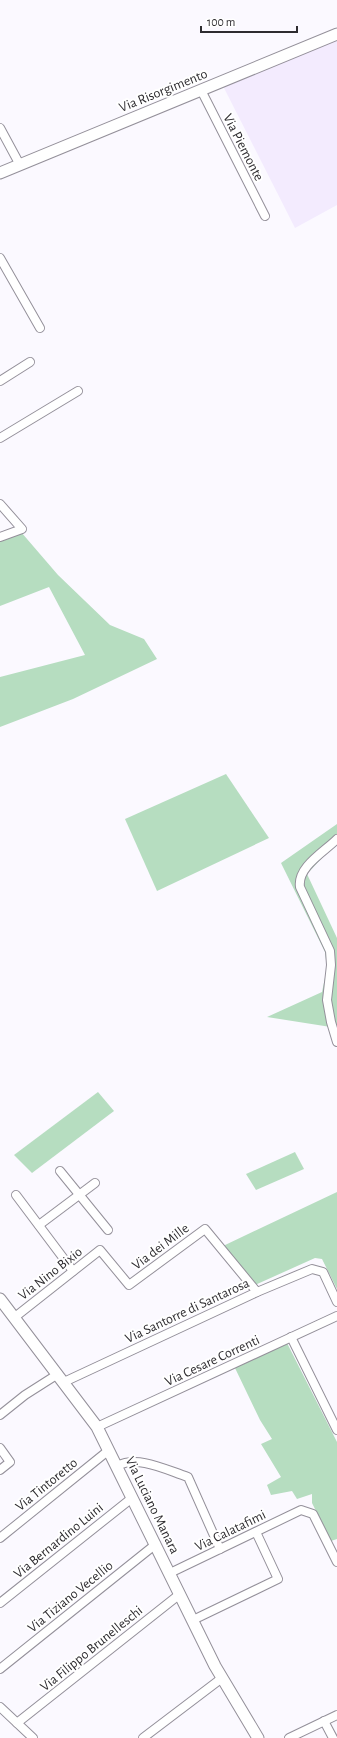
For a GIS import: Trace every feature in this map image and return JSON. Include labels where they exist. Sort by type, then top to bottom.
[{"type":"main road","name":"Via Risorgimento","points":[[0,173],[337,34]]},
{"type":"main road","name":"Via Luciano Manara","points":[[0,1299],[97,1427],[222,1678],[255,1730],[258,1738]]},
{"type":"street","name":"Via Piemonte","points":[[201,90],[265,216]]},
{"type":"street","points":[[0,128],[20,165]]},
{"type":"street","points":[[0,258],[40,328]]},
{"type":"street","points":[[0,381],[30,362]]},
{"type":"street","points":[[0,438],[78,391]]},
{"type":"street","points":[[0,504],[22,529],[0,537]]},
{"type":"street","points":[[337,839],[309,865],[299,880],[300,887],[330,952],[331,965],[327,1000],[330,1022],[337,1042]]},
{"type":"street","points":[[60,1171],[108,1230]]},
{"type":"street","points":[[39,1225],[95,1182]]},
{"type":"street","points":[[16,1195],[73,1271]]},
{"type":"street","name":"Via dei Mille","points":[[100,1250],[130,1285],[205,1229],[257,1292]]},
{"type":"street","name":"Via Nino Bixio","points":[[15,1317],[100,1250]]},
{"type":"street","name":"Via Santorre di Santarosa","points":[[0,1415],[25,1395],[60,1378],[312,1268],[323,1272],[337,1302]]},
{"type":"street","name":"Via Cesare Correnti","points":[[97,1427],[337,1316]]},
{"type":"street","points":[[291,1338],[337,1430]]},
{"type":"street","points":[[0,1448],[10,1462],[0,1470]]},
{"type":"street","name":"Via Tintoretto","points":[[0,1538],[109,1450]]},
{"type":"street","points":[[117,1466],[124,1463],[140,1462],[188,1477],[220,1549]]},
{"type":"street","name":"Via Bernardino Luini","points":[[0,1603],[132,1498]]},
{"type":"street","name":"Via Calatafimi","points":[[170,1574],[301,1510],[313,1514],[335,1550]]},
{"type":"street","points":[[193,1620],[278,1579],[256,1532]]},
{"type":"street","name":"Via Tiziano Vecellio","points":[[0,1669],[156,1544]]},
{"type":"street","points":[[335,1550],[337,1562]]},
{"type":"street","name":"Via Filippo Brunelleschi","points":[[18,1723],[180,1594]]},
{"type":"street","points":[[143,1738],[222,1678]]},
{"type":"street","points":[[0,1707],[33,1738]]},
{"type":"street","points":[[289,1738],[337,1715]]},
{"type":"street","points":[[324,1721],[333,1738]]},
{"type":"shaded area","points":[[337,37],[337,205],[295,228],[222,84]]},
{"type":"green space","points":[[21,532],[58,575],[110,625],[144,639],[157,659],[73,699],[0,727],[0,677],[85,655],[49,587],[0,606],[0,541]]},
{"type":"green space","points":[[226,774],[269,838],[157,891],[125,819]]},
{"type":"green space","points":[[337,824],[337,842],[307,874],[337,938],[337,1028],[267,1017],[322,992],[327,968],[325,952],[281,863]]},
{"type":"green space","points":[[98,1092],[114,1111],[32,1173],[14,1155]]},
{"type":"green space","points":[[295,1152],[304,1169],[256,1190],[246,1174]]},
{"type":"green space","points":[[337,1192],[337,1289],[322,1259],[315,1258],[255,1285],[223,1246]]},
{"type":"green space","points":[[287,1343],[337,1442],[337,1539],[331,1541],[312,1503],[312,1494],[297,1499],[292,1491],[271,1495],[267,1485],[281,1477],[261,1444],[272,1439],[260,1420],[235,1368]]}]
